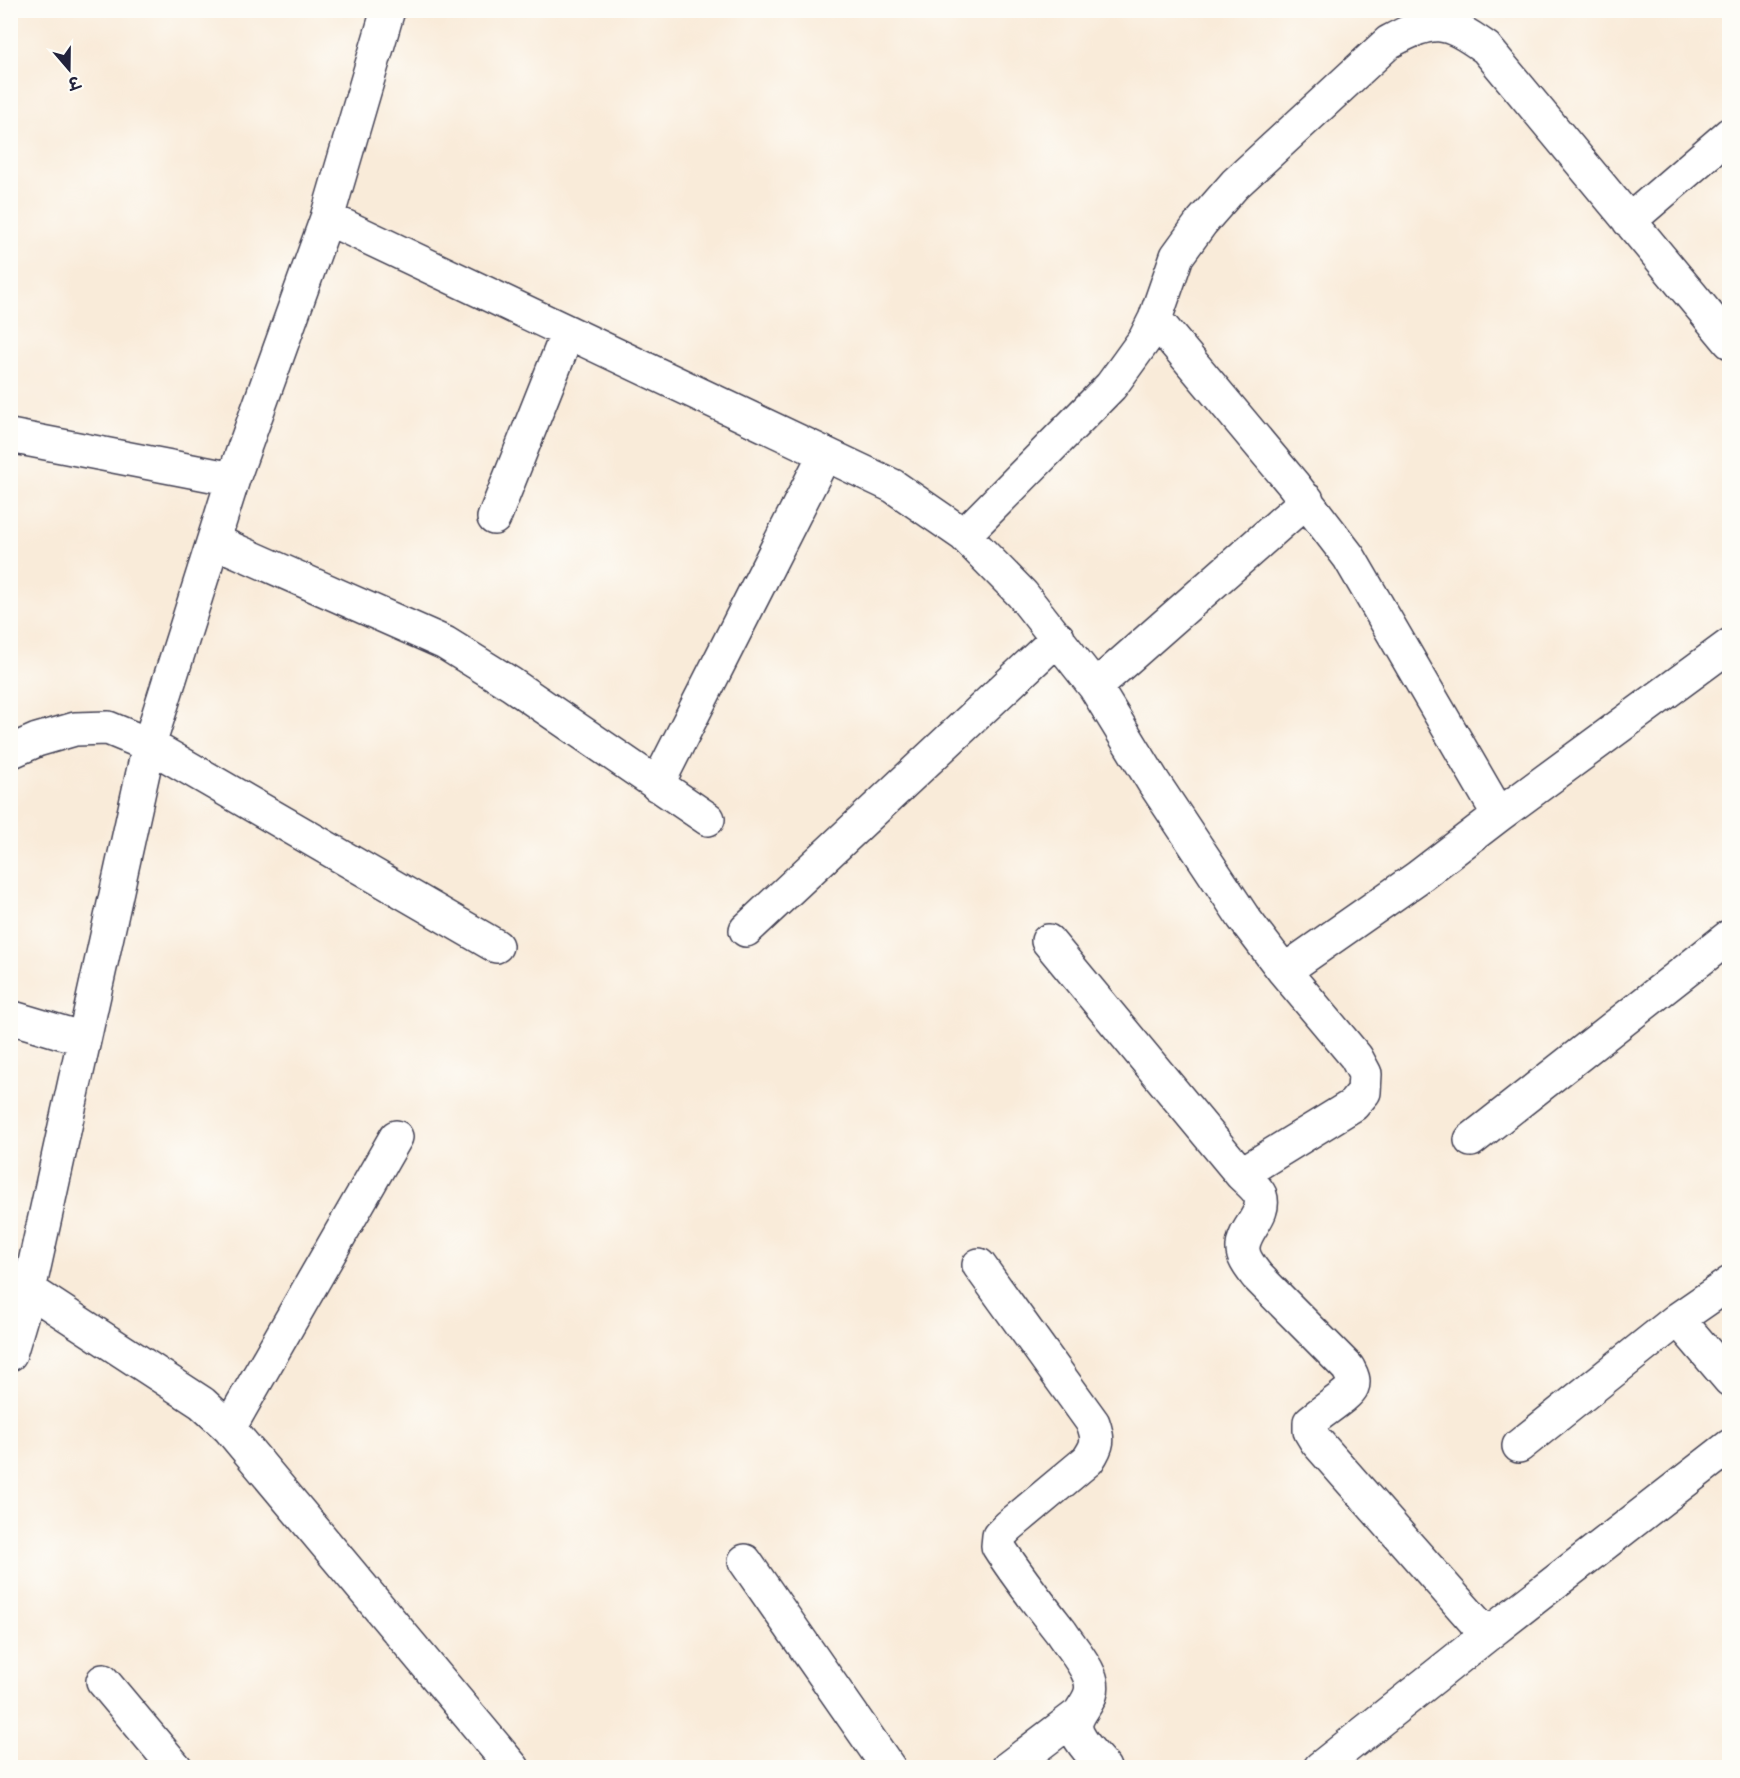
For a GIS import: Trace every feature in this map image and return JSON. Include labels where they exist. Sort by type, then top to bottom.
[{"type":"street","points":[[10,1354],[29,1290],[149,746],[233,479],[327,218],[388,10]]},
{"type":"street","points":[[964,535],[1111,386],[1129,363],[1155,319],[1177,256],[1200,223],[1235,184],[1389,42],[1407,19],[1443,24],[1466,34],[1486,48],[1730,342]]},
{"type":"street","points":[[1629,221],[1730,134]]},
{"type":"street","points":[[327,218],[893,486],[964,535],[1022,594],[1095,687],[1154,783],[1243,916],[1284,971],[1356,1057],[1365,1074],[1364,1092],[1353,1105],[1241,1174]]},
{"type":"street","points":[[1155,319],[1306,500],[1348,557],[1499,815]]},
{"type":"street","points":[[494,518],[568,332]]},
{"type":"street","points":[[10,436],[233,479]]},
{"type":"street","points":[[657,785],[825,454]]},
{"type":"street","points":[[1095,687],[1306,500]]},
{"type":"street","points":[[214,541],[445,643],[511,684],[708,819]]},
{"type":"street","points":[[746,930],[1058,638]]},
{"type":"street","points":[[1284,971],[1417,878],[1730,645]]},
{"type":"street","points":[[10,752],[38,740],[75,729],[108,728],[149,746],[496,946]]},
{"type":"street","points":[[1471,1140],[1730,936]]},
{"type":"street","points":[[1048,941],[1241,1174],[1260,1193],[1262,1207],[1247,1234],[1243,1248],[1248,1263],[1257,1276],[1348,1368],[1353,1378],[1352,1387],[1310,1422],[1310,1431],[1316,1441],[1486,1635]]},
{"type":"street","points":[[10,1017],[84,1039]]},
{"type":"street","points":[[229,1428],[396,1137]]},
{"type":"street","points":[[979,1265],[1093,1423],[1098,1436],[1096,1449],[1088,1460],[999,1536],[998,1546],[1078,1656],[1090,1676],[1092,1689],[1090,1700],[1079,1714],[1008,1767]]},
{"type":"street","points":[[1519,1446],[1678,1319],[1730,1283]]},
{"type":"street","points":[[29,1290],[202,1403],[229,1428],[513,1767]]},
{"type":"street","points":[[1678,1319],[1730,1380]]},
{"type":"street","points":[[1320,1767],[1730,1446]]},
{"type":"street","points":[[745,1561],[889,1767]]},
{"type":"street","points":[[103,1681],[176,1767]]},
{"type":"street","points":[[1079,1714],[1076,1723],[1077,1733],[1104,1767]]}]
